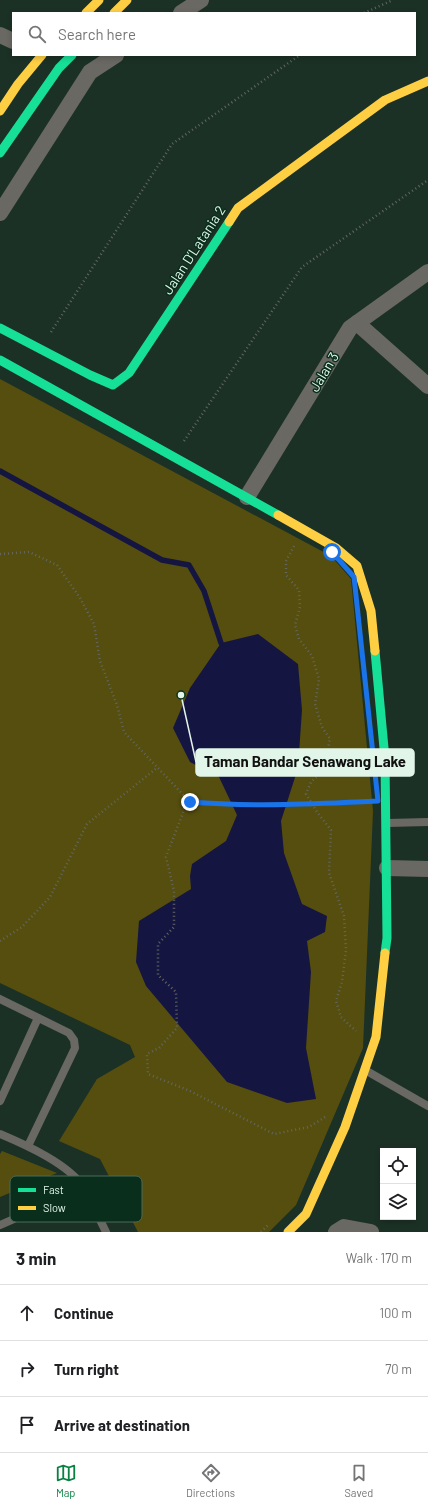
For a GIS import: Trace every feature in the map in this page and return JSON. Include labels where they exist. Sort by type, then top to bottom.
[{"type":"street","points":[[87,12],[99,0]]},
{"type":"street","points":[[115,12],[127,0]]},
{"type":"street","points":[[182,12],[200,0]]},
{"type":"street","points":[[0,34],[12,40]]},
{"type":"street","points":[[0,111],[18,84],[40,56]]},
{"type":"street","points":[[42,56],[59,68]]},
{"type":"street","points":[[0,154],[59,68],[71,56]]},
{"type":"street","points":[[0,213],[90,72],[114,56]]},
{"type":"street","name":"Jalan D’Latania 2","points":[[40,350],[113,385],[129,373],[238,208],[385,100],[428,82]]},
{"type":"street","name":"Jalan 3","points":[[247,497],[350,328],[428,272]]},
{"type":"street","points":[[357,323],[428,386]]},
{"type":"street","points":[[0,328],[40,350]]},
{"type":"street","points":[[0,360],[336,548],[357,566],[371,611],[386,759],[387,938],[376,1037],[364,1069],[346,1127],[306,1214],[293,1230]]},
{"type":"street","points":[[387,868],[428,869]]},
{"type":"street","points":[[336,1232],[344,1227],[371,1232]]},
{"type":"lane","points":[[386,823],[428,822]]},
{"type":"lane","points":[[0,999],[69,1033],[74,1040],[75,1048],[28,1146]]},
{"type":"lane","points":[[0,1101],[38,1018]]},
{"type":"lane","points":[[364,1069],[428,1106]]},
{"type":"lane","points":[[0,1134],[28,1146],[49,1158],[74,1176]]},
{"type":"lane","points":[[0,1225],[10,1221]]},
{"type":"lane","points":[[101,1222],[106,1232]]},
{"type":"path","points":[[366,12],[393,0]]},
{"type":"path","points":[[40,350],[172,144],[299,56]]},
{"type":"path","points":[[184,441],[302,267],[428,180]]},
{"type":"path","points":[[304,530],[286,561],[286,575],[299,590],[300,607],[295,625],[299,639],[312,656],[319,679],[315,704],[322,727],[330,739],[323,771],[311,782],[306,794],[317,812],[331,830],[329,873],[344,916],[346,950],[342,982],[336,1001],[341,1017],[372,1047]]},
{"type":"path","points":[[0,554],[28,552],[57,566],[80,598],[94,624],[100,661],[117,705],[124,732],[190,802],[229,805],[386,801]]},
{"type":"path","points":[[0,941],[22,927],[50,897],[87,824],[158,767]]},
{"type":"path","points":[[190,802],[184,810],[166,857],[174,891],[174,927],[158,944],[158,975],[176,992],[177,1028],[159,1048],[147,1054],[148,1074],[190,1091],[274,1134],[309,1127],[328,1115]]},
{"type":"path","points":[[261,1232],[271,1222]]},
{"type":"shaded area","points":[[0,379],[331,556],[351,579],[373,811],[363,1048],[296,1205],[269,1232],[138,1232],[133,1222],[142,1222],[142,1176],[109,1176],[100,1159],[59,1141],[97,1079],[135,1057],[130,1045],[0,983]]},
{"type":"shaded area","points":[[258,634],[298,664],[302,710],[298,768],[281,821],[284,853],[302,904],[327,916],[325,932],[307,941],[311,972],[306,1048],[316,1099],[287,1103],[227,1082],[146,986],[136,962],[139,921],[191,889],[190,876],[192,864],[226,841],[237,815],[219,777],[190,762],[173,728],[190,688],[221,643]]},
{"type":"shaded area","points":[[2,1151],[57,1173],[50,1176],[10,1176],[10,1193],[0,1197],[0,1154]]},
{"type":"waterway","points":[[0,471],[162,560],[189,565],[204,591],[221,643]]},
{"type":"traffic: fast","points":[[0,153],[59,68],[71,56]]},
{"type":"traffic: fast","points":[[0,328],[90,375],[113,385],[129,373],[229,222]]},
{"type":"traffic: fast","points":[[0,360],[278,515]]},
{"type":"traffic: fast","points":[[375,651],[385,759],[387,938],[385,953]]},
{"type":"traffic: slow","points":[[87,12],[99,0]]},
{"type":"traffic: slow","points":[[115,12],[127,0]]},
{"type":"traffic: slow","points":[[0,111],[18,84],[41,56]]},
{"type":"traffic: slow","points":[[229,222],[238,208],[385,100],[428,81]]},
{"type":"traffic: slow","points":[[278,515],[336,548],[357,566],[371,611],[375,651]]},
{"type":"traffic: slow","points":[[288,1232],[306,1214],[345,1127],[376,1037],[385,953]]},
{"type":"place","name":"Taman Bandar Senawang Lake","points":[[181,695]]},
{"type":"route","points":[[190,802],[229,805],[378,801],[354,577],[332,552]]}]
